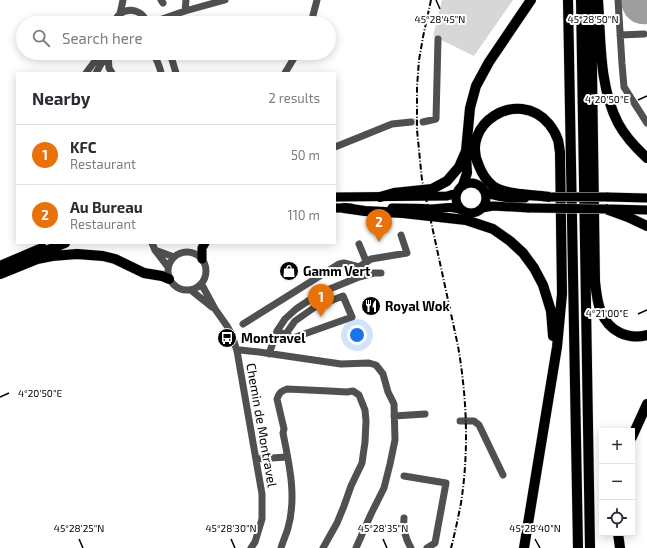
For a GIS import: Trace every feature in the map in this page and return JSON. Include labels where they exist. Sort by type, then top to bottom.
[{"type":"highway","points":[[460,189],[467,173],[466,151],[470,108],[476,86],[489,62],[531,0]]},
{"type":"highway","points":[[568,0],[578,548]]},
{"type":"highway","points":[[581,0],[590,548]]},
{"type":"highway","points":[[591,0],[595,281],[597,299],[601,312],[614,330],[631,336],[641,336],[647,334]]},
{"type":"highway","points":[[598,0],[603,71],[608,95],[619,123],[630,140],[647,158]]},
{"type":"highway","points":[[524,548],[557,347],[562,294],[560,152],[558,140],[553,129],[545,119],[534,112],[520,108],[505,110],[493,116],[484,124],[478,134],[475,146],[476,160],[483,175],[494,186],[508,192],[550,197]]},
{"type":"highway","points":[[380,197],[394,193],[432,189],[448,181],[459,167],[466,151]]},
{"type":"highway","points":[[339,208],[466,220],[493,229],[510,241],[523,253],[534,268],[543,285],[551,311],[553,346],[551,381]]},
{"type":"highway","points":[[606,209],[647,226]]},
{"type":"highway","points":[[0,266],[40,244]]},
{"type":"highway","points":[[0,266],[53,244]]},
{"type":"highway","points":[[0,273],[23,260],[63,244]]},
{"type":"highway","points":[[0,273],[37,259],[77,254],[102,256],[115,259],[144,273],[162,276],[169,280]]},
{"type":"highway","points":[[635,430],[647,404]]},
{"type":"highway","points":[[618,536],[620,548]]},
{"type":"main road","points":[[336,197],[446,196],[472,183],[480,186],[485,192],[494,196],[508,198],[647,198]]},
{"type":"main road","points":[[460,189],[456,201],[462,210]]},
{"type":"main road","points":[[339,208],[433,209],[455,207],[466,213],[472,213],[480,211],[482,208],[486,201],[485,192]]},
{"type":"main road","points":[[482,208],[493,206],[647,210]]},
{"type":"main road","points":[[202,258],[202,248],[204,244]]},
{"type":"street","points":[[120,14],[124,0]]},
{"type":"street","points":[[127,0],[142,16]]},
{"type":"street","points":[[184,11],[186,0]]},
{"type":"street","points":[[173,16],[184,11],[224,0]]},
{"type":"street","points":[[313,16],[317,0]]},
{"type":"street","points":[[618,0],[624,87],[647,123]]},
{"type":"street","points":[[117,16],[124,11],[135,10]]},
{"type":"street","points":[[620,35],[644,34]]},
{"type":"street","points":[[423,122],[436,119],[438,40]]},
{"type":"street","points":[[87,72],[96,60]]},
{"type":"street","points":[[97,72],[105,60]]},
{"type":"street","points":[[110,60],[110,71]]},
{"type":"street","points":[[157,60],[161,72]]},
{"type":"street","points":[[172,60],[176,72]]},
{"type":"street","points":[[286,72],[293,60]]},
{"type":"street","points":[[336,146],[392,124],[410,122]]},
{"type":"street","points":[[359,277],[359,267],[366,261],[407,253],[401,235]]},
{"type":"street","points":[[359,244],[366,261]]},
{"type":"street","points":[[153,246],[174,257]]},
{"type":"street","points":[[153,246],[168,267]]},
{"type":"street","points":[[185,252],[191,252],[202,258],[205,263],[206,274],[202,285],[192,291],[185,291],[178,289],[169,280],[168,267],[174,257],[185,252]]},
{"type":"street","points":[[243,324],[339,264],[344,263],[359,267]]},
{"type":"street","points":[[269,354],[277,331],[285,319],[296,309],[320,293],[359,277],[374,273],[381,273]]},
{"type":"street","name":"Chemin de Montravel","points":[[202,285],[215,309],[230,330],[237,351],[263,507],[262,519],[252,548]]},
{"type":"street","name":"Chemin de Montravel","points":[[192,291],[215,309]]},
{"type":"street","points":[[277,331],[285,335],[293,338],[352,317],[343,296],[315,307],[295,321],[285,335]]},
{"type":"street","points":[[237,351],[341,364],[369,363],[376,365],[383,374],[388,392],[394,404],[395,440],[384,488],[356,548]]},
{"type":"street","points":[[281,548],[288,528],[292,505],[291,474],[278,399],[278,394],[287,388],[347,392],[353,391],[359,395],[365,410],[365,442],[362,463],[326,546]]},
{"type":"street","points":[[394,416],[425,415]]},
{"type":"street","points":[[460,421],[474,421],[479,425],[503,475]]},
{"type":"street","points":[[256,459],[287,457]]},
{"type":"street","points":[[404,476],[446,483],[435,543],[427,548]]},
{"type":"street","points":[[404,518],[403,528],[407,542],[411,548]]},
{"type":"shaded area","points":[[442,0],[513,0],[474,56],[433,36]]},
{"type":"shaded area","points":[[621,0],[647,0],[647,24],[637,23],[628,18],[623,10]]},
{"type":"tunnel","points":[[411,122],[423,122]]},
{"type":"railway","points":[[431,0],[419,60],[417,87],[417,130],[422,180],[458,346],[466,424],[464,483],[451,548]]},
{"type":"place","name":"Au Bureau","points":[[379,242]]},
{"type":"place","name":"Gamm Vert","points":[[289,271]]},
{"type":"place","name":"Royal Wok","points":[[371,306]]},
{"type":"place","name":"KFC","points":[[321,317]]},
{"type":"place","name":"Montravel","points":[[227,338]]}]
